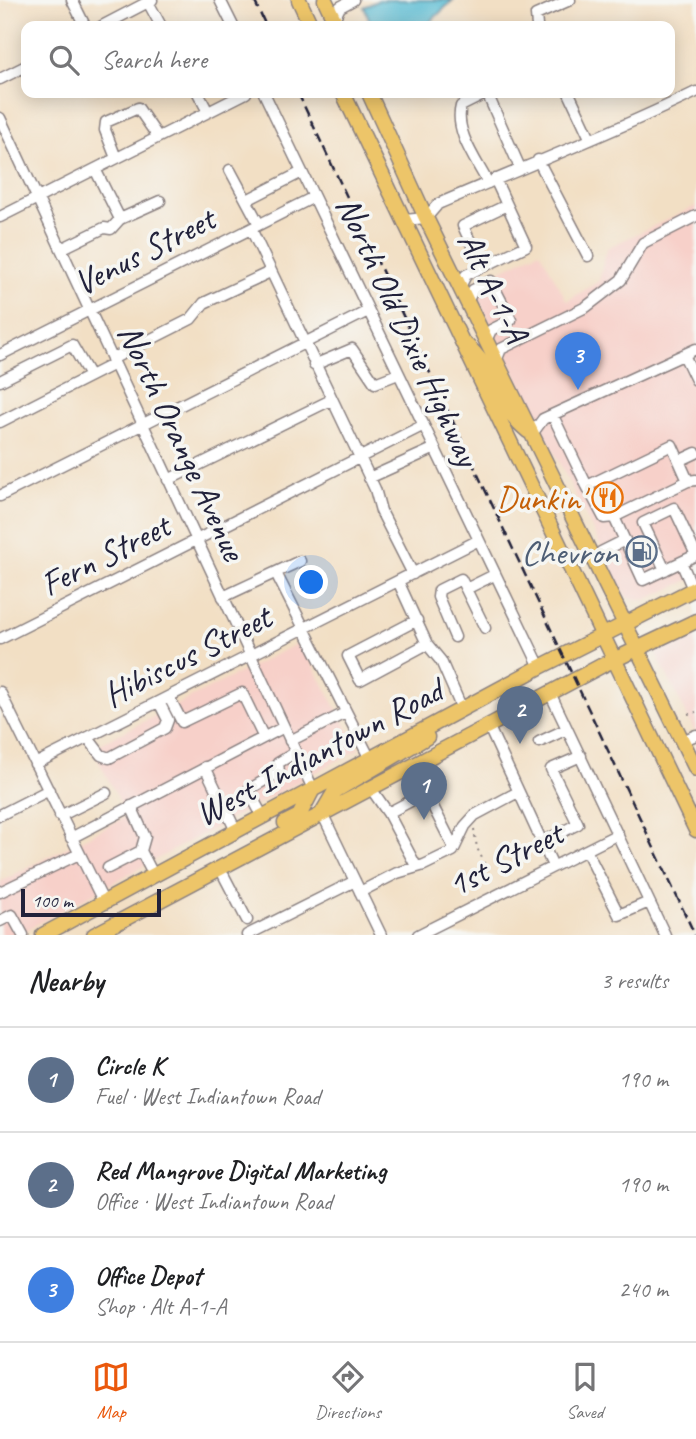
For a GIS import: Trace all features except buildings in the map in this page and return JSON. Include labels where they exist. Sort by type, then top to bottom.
[{"type":"main road","points":[[299,0],[309,21]]},
{"type":"main road","points":[[325,0],[335,21]]},
{"type":"main road","name":"Alt A-1-A","points":[[345,98],[696,830]]},
{"type":"main road","name":"Alt A-1-A","points":[[375,98],[426,218],[637,649],[689,738],[696,769]]},
{"type":"main road","points":[[462,342],[480,356],[506,411],[532,434]]},
{"type":"main road","name":"West Indiantown Road","points":[[43,935],[602,634],[695,588]]},
{"type":"main road","name":"West Indiantown Road","points":[[94,935],[114,930],[172,894],[370,787],[614,660],[696,621]]},
{"type":"main road","points":[[322,813],[335,791],[410,748],[426,737],[435,724]]},
{"type":"main road","points":[[172,894],[187,879],[299,816],[313,789]]},
{"type":"street","points":[[72,0],[82,21]]},
{"type":"street","points":[[220,0],[230,21]]},
{"type":"street","points":[[336,21],[340,7],[353,0]]},
{"type":"street","points":[[534,21],[537,15],[570,0]]},
{"type":"street","points":[[109,21],[131,5],[150,1],[159,21]]},
{"type":"street","points":[[0,79],[21,68]]},
{"type":"street","points":[[404,220],[426,218],[438,204],[590,138],[627,125],[696,92]]},
{"type":"street","points":[[201,98],[208,112]]},
{"type":"street","points":[[0,217],[236,98]]},
{"type":"street","name":"North Old Dixie Highway","points":[[266,98],[477,541],[540,667]]},
{"type":"street","points":[[460,287],[466,275],[526,246],[507,205],[460,128],[458,117],[461,106],[477,98]]},
{"type":"street","points":[[489,98],[520,169]]},
{"type":"street","points":[[571,98],[590,138]]},
{"type":"street","points":[[116,158],[105,130],[106,122],[138,108],[158,137]]},
{"type":"street","name":"North Orange Avenue","points":[[0,118],[313,789]]},
{"type":"street","points":[[538,160],[588,256]]},
{"type":"street","points":[[96,169],[120,219]]},
{"type":"street","points":[[230,170],[247,200],[270,272],[413,574]]},
{"type":"street","points":[[247,200],[302,172]]},
{"type":"street","name":"Venus Street","points":[[0,355],[314,197]]},
{"type":"street","points":[[61,249],[104,228],[115,227],[120,219],[160,201]]},
{"type":"street","points":[[482,267],[463,226],[507,205]]},
{"type":"street","points":[[496,361],[500,349],[586,307],[621,280],[643,243],[696,216]]},
{"type":"street","points":[[0,422],[90,376],[191,318],[204,303],[270,272]]},
{"type":"street","points":[[467,302],[473,289],[491,281],[510,320],[491,330],[486,341]]},
{"type":"street","points":[[0,496],[368,311]]},
{"type":"street","points":[[0,381],[72,345],[90,376]]},
{"type":"street","points":[[314,365],[352,349],[375,383],[398,374]]},
{"type":"street","points":[[532,434],[542,419],[696,349]]},
{"type":"street","points":[[684,355],[696,380]]},
{"type":"street","points":[[168,480],[331,400]]},
{"type":"street","points":[[553,416],[587,486],[604,518],[614,517],[692,480],[672,445],[587,486]]},
{"type":"street","name":"Fern Street","points":[[0,639],[422,426]]},
{"type":"street","points":[[369,478],[433,449]]},
{"type":"street","points":[[679,461],[696,453]]},
{"type":"street","points":[[596,564],[601,552],[623,536],[674,508],[696,555],[643,580],[623,536],[614,517]]},
{"type":"street","points":[[643,523],[665,570]]},
{"type":"street","name":"Hibiscus Street","points":[[35,764],[477,541]]},
{"type":"street","points":[[223,597],[300,561]]},
{"type":"street","points":[[681,562],[695,588]]},
{"type":"street","points":[[276,573],[302,630],[370,759]]},
{"type":"street","points":[[466,589],[494,575]]},
{"type":"street","points":[[455,637],[438,597],[439,590],[461,579],[485,628]]},
{"type":"street","points":[[398,582],[427,644],[441,661],[462,709]]},
{"type":"street","points":[[417,620],[348,656],[360,680],[427,644]]},
{"type":"street","points":[[0,692],[104,903]]},
{"type":"street","points":[[164,699],[182,722],[242,693],[263,736]]},
{"type":"street","points":[[550,693],[665,935]]},
{"type":"street","points":[[88,738],[101,755],[112,756],[165,728],[168,720],[164,699]]},
{"type":"street","points":[[290,741],[345,713]]},
{"type":"street","points":[[488,725],[553,866]]},
{"type":"street","points":[[71,838],[284,727]]},
{"type":"street","points":[[539,742],[567,729]]},
{"type":"street","points":[[263,817],[248,790],[279,772],[278,763],[296,752]]},
{"type":"street","points":[[542,842],[578,824],[551,769],[580,756]]},
{"type":"street","points":[[412,765],[454,848]]},
{"type":"street","points":[[205,767],[236,831]]},
{"type":"street","points":[[370,787],[388,813],[416,866]]},
{"type":"street","points":[[0,815],[49,790]]},
{"type":"street","points":[[360,892],[454,848],[475,814],[519,792]]},
{"type":"street","points":[[60,816],[106,793]]},
{"type":"street","points":[[388,813],[426,793]]},
{"type":"street","points":[[131,806],[145,837],[141,851],[154,876]]},
{"type":"street","points":[[322,813],[381,935]]},
{"type":"street","name":"1st Street","points":[[418,935],[618,834]]},
{"type":"street","points":[[586,850],[619,915],[649,902]]},
{"type":"street","points":[[108,868],[141,851]]},
{"type":"street","points":[[0,892],[79,854]]},
{"type":"street","points":[[224,876],[247,920]]},
{"type":"street","points":[[247,935],[355,881]]},
{"type":"street","points":[[0,921],[12,915],[23,935]]},
{"type":"path","points":[[688,714],[696,712]]},
{"type":"path","points":[[474,828],[477,848],[493,880]]},
{"type":"shaded area","points":[[696,206],[696,577],[645,600],[626,597],[471,285],[540,251],[567,301],[599,281],[607,248]]},
{"type":"shaded area","points":[[696,634],[696,734],[656,653]]},
{"type":"shaded area","points":[[300,642],[359,749],[17,935],[0,935],[0,882],[127,816],[92,748]]},
{"type":"water","points":[[379,0],[453,0],[431,21],[370,21],[364,7]]},
{"type":"railway","points":[[254,0],[264,21]]},
{"type":"railway","points":[[300,98],[695,935]]},
{"type":"place","name":"Office Depot","points":[[578,390]]},
{"type":"place","name":"Dunkin'","points":[[607,498]]},
{"type":"place","name":"Chevron","points":[[641,552]]},
{"type":"place","name":"Red Mangrove Digital Marketing","points":[[520,744]]},
{"type":"place","name":"Circle K","points":[[424,820]]}]
